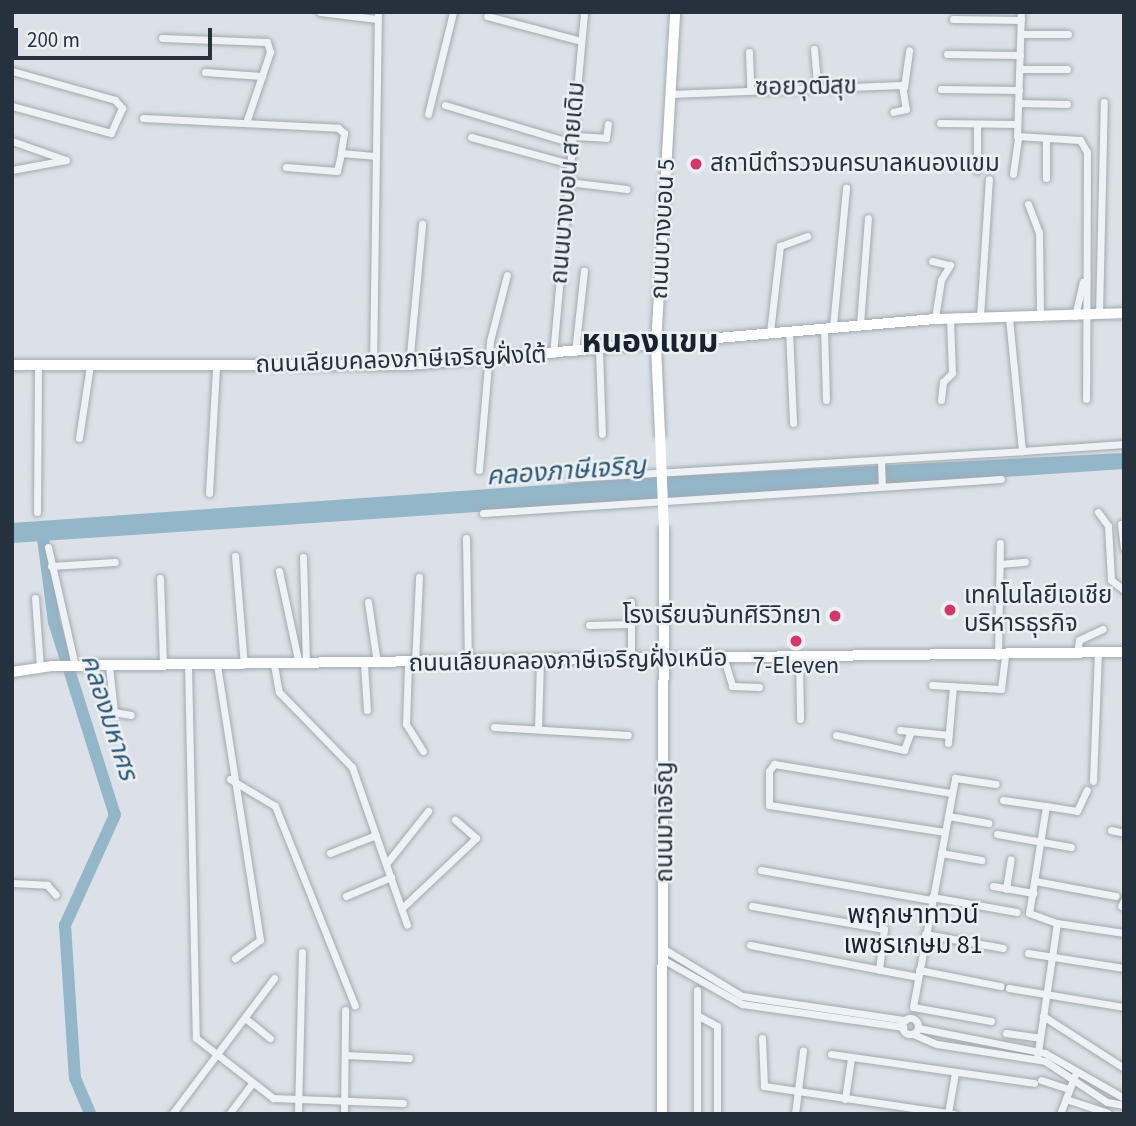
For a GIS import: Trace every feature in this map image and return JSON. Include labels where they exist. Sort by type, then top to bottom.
[{"type":"main road","name":"ถนนบางบอน 5","points":[[664,530],[656,345],[674,12]]},
{"type":"main road","name":"ถนนเลียบคลองภาษีเจริญฝั่งใต้","points":[[12,365],[373,367],[552,355],[860,324],[950,318],[1124,313]]},
{"type":"main road","name":"ถนนมาเจริญ","points":[[662,1114],[666,660],[664,530]]},
{"type":"main road","name":"ถนนเลียบคลองภาษีเจริญฝั่งเหนือ","points":[[12,672],[52,666],[799,659],[1124,652]]},
{"type":"street","points":[[320,12],[378,16],[373,367]]},
{"type":"street","points":[[428,114],[453,12]]},
{"type":"street","name":"ถนนบางบอน สายเดิม","points":[[552,355],[584,12]]},
{"type":"street","points":[[487,16],[581,41]]},
{"type":"street","points":[[953,19],[1021,16],[1018,137],[1013,174]]},
{"type":"street","points":[[1021,34],[1069,34]]},
{"type":"street","points":[[162,38],[267,42],[270,52],[246,123]]},
{"type":"street","points":[[814,49],[817,86]]},
{"type":"street","points":[[892,112],[906,110],[904,87],[909,50]]},
{"type":"street","points":[[749,51],[750,88]]},
{"type":"street","points":[[947,54],[1020,55]]},
{"type":"street","points":[[1020,69],[1067,69]]},
{"type":"street","points":[[12,71],[115,100],[122,108],[111,133],[12,106]]},
{"type":"street","points":[[205,72],[262,76]]},
{"type":"street","name":"ซอยวุฒิสุข","points":[[670,94],[750,88],[904,87]]},
{"type":"street","points":[[942,89],[1019,90]]},
{"type":"street","points":[[1099,315],[1104,102]]},
{"type":"street","points":[[1018,103],[1067,104]]},
{"type":"street","points":[[445,105],[572,140],[606,138],[608,124]]},
{"type":"street","points":[[143,118],[338,128],[344,133],[337,171],[286,167]]},
{"type":"street","points":[[940,123],[1017,124]]},
{"type":"street","points":[[977,124],[977,170]]},
{"type":"street","points":[[471,137],[570,164]]},
{"type":"street","points":[[1018,137],[1085,145],[1085,279],[1080,316],[1086,399]]},
{"type":"street","points":[[1046,139],[1046,178]]},
{"type":"street","points":[[12,141],[66,160],[12,170]]},
{"type":"street","points":[[341,153],[374,156]]},
{"type":"street","points":[[980,317],[989,179]]},
{"type":"street","points":[[568,183],[627,189]]},
{"type":"street","points":[[826,400],[828,327],[846,188]]},
{"type":"street","points":[[1028,204],[1039,232],[1040,317]]},
{"type":"street","points":[[860,324],[869,218]]},
{"type":"street","points":[[409,365],[422,224]]},
{"type":"street","points":[[770,332],[780,246],[807,236]]},
{"type":"street","points":[[932,261],[950,265],[941,280],[935,319]]},
{"type":"street","points":[[575,352],[584,270]]},
{"type":"street","points":[[479,470],[489,360],[507,275]]},
{"type":"street","points":[[942,400],[943,382],[952,373],[950,318]]},
{"type":"street","points":[[1009,318],[1022,451]]},
{"type":"street","points":[[789,330],[793,423]]},
{"type":"street","points":[[599,350],[602,434]]},
{"type":"street","points":[[37,512],[38,365]]},
{"type":"street","points":[[79,438],[90,365]]},
{"type":"street","points":[[209,493],[216,367]]},
{"type":"street","points":[[571,478],[881,462],[1124,444]]},
{"type":"street","points":[[881,462],[882,484]]},
{"type":"street","points":[[484,513],[882,484],[1001,479]]},
{"type":"street","points":[[1098,512],[1108,526],[1111,580],[1124,590]]},
{"type":"street","points":[[1121,524],[1124,548]]},
{"type":"street","points":[[466,538],[468,663]]},
{"type":"street","points":[[932,685],[1003,688],[1000,544]]},
{"type":"street","points":[[48,547],[74,666]]},
{"type":"street","points":[[235,556],[244,665]]},
{"type":"street","points":[[302,664],[303,557]]},
{"type":"street","points":[[51,566],[115,562]]},
{"type":"street","points":[[1000,564],[1025,562]]},
{"type":"street","points":[[279,571],[302,664]]},
{"type":"street","points":[[419,577],[406,724],[423,751]]},
{"type":"street","points":[[160,578],[163,665]]},
{"type":"street","points":[[35,598],[40,667]]},
{"type":"street","points":[[368,602],[377,663]]},
{"type":"street","points":[[631,602],[631,660]]},
{"type":"street","points":[[589,625],[631,624]]},
{"type":"street","points":[[1077,654],[1079,640],[1103,629]]},
{"type":"street","points":[[1124,641],[1124,652]]},
{"type":"street","points":[[1093,781],[1098,653]]},
{"type":"street","points":[[724,659],[732,686],[759,687]]},
{"type":"street","points":[[799,659],[800,719]]},
{"type":"street","points":[[538,729],[540,662]]},
{"type":"street","points":[[364,664],[367,710]]},
{"type":"street","points":[[188,665],[195,1034],[216,1055],[273,1098],[403,1103]]},
{"type":"street","points":[[217,665],[230,779],[260,940],[234,958]]},
{"type":"street","points":[[274,665],[278,692],[352,767],[407,925]]},
{"type":"street","points":[[109,666],[114,712],[131,715]]},
{"type":"street","points":[[900,730],[949,739],[953,686]]},
{"type":"street","points":[[494,727],[628,735]]},
{"type":"street","points":[[836,735],[904,750],[911,731]]},
{"type":"street","points":[[945,832],[769,805],[769,771],[774,764],[952,793]]},
{"type":"street","points":[[907,1021],[913,1007],[955,778],[996,784]]},
{"type":"street","points":[[230,779],[275,806],[355,1006]]},
{"type":"street","points":[[1003,800],[1076,811],[1087,790]]},
{"type":"street","points":[[1045,806],[1030,917],[1124,933]]},
{"type":"street","points":[[386,864],[428,811]]},
{"type":"street","points":[[948,816],[988,823]]},
{"type":"street","points":[[402,908],[476,838],[455,820]]},
{"type":"street","points":[[1111,830],[1124,833]]},
{"type":"street","points":[[997,834],[1071,847]]},
{"type":"street","points":[[330,853],[376,835]]},
{"type":"street","points":[[941,853],[981,860]]},
{"type":"street","points":[[1006,889],[1011,859]]},
{"type":"street","points":[[761,870],[1017,912]]},
{"type":"street","points":[[346,896],[391,877]]},
{"type":"street","points":[[1035,881],[1115,896]]},
{"type":"street","points":[[12,883],[47,885],[56,895]]},
{"type":"street","points":[[993,886],[1033,893]]},
{"type":"street","points":[[752,906],[884,929],[879,970]]},
{"type":"street","points":[[1038,1056],[1057,923]]},
{"type":"street","points":[[925,934],[1003,948]]},
{"type":"street","points":[[750,944],[879,970],[919,973],[1000,986]]},
{"type":"street","points":[[298,1114],[302,952]]},
{"type":"street","points":[[1028,953],[1124,968]]},
{"type":"street","points":[[664,955],[731,996],[907,1021],[916,1031],[937,1044],[1038,1056],[1124,1098]]},
{"type":"street","points":[[172,1114],[274,978]]},
{"type":"street","points":[[1009,988],[1124,1007]]},
{"type":"street","points":[[697,990],[698,1114]]},
{"type":"street","points":[[913,1007],[991,1021]]},
{"type":"street","points":[[344,1114],[345,1010]]},
{"type":"street","points":[[697,1015],[717,1026],[717,1114]]},
{"type":"street","points":[[1043,1016],[1124,1068]]},
{"type":"street","points":[[244,1018],[271,1038]]},
{"type":"street","points":[[907,1021],[916,1031]]},
{"type":"street","points":[[1006,1032],[1040,1038]]},
{"type":"street","points":[[761,1038],[762,1085],[951,1113],[955,1073]]},
{"type":"street","points":[[795,1114],[803,1051]]},
{"type":"street","points":[[831,1054],[955,1073],[1038,1082],[1069,1089]]},
{"type":"street","points":[[345,1055],[409,1058]]},
{"type":"street","points":[[845,1099],[851,1058]]},
{"type":"street","points":[[1060,1114],[1074,1075]]},
{"type":"street","points":[[1074,1075],[1107,1102],[1124,1105]]},
{"type":"street","points":[[229,1114],[252,1083]]},
{"type":"street","points":[[1066,1099],[1108,1113]]},
{"type":"water","points":[[1124,453],[1124,469],[12,543],[12,523],[657,477]]},
{"type":"waterway","name":"คลองมหาศร","points":[[42,531],[54,622],[115,815],[65,925],[75,1078],[90,1114]]},
{"type":"place","name":"สถานีตำรวจนครบาลหนองแขม","points":[[696,164]]},
{"type":"place","name":"เทคโนโลยีเอเชีย บริหารธุรกิจ","points":[[950,610]]},
{"type":"place","name":"โรงเรียนจันทศิริวิทยา","points":[[835,616]]},
{"type":"place","name":"7-Eleven","points":[[796,641]]},
{"type":"district","name":"หนองแขม","points":[[650,342]]},
{"type":"district","name":"พฤกษาทาวน์ เพชรเกษม 81","points":[[913,930]]},
{"type":"water label","name":"คลองภาษีเจริญ","points":[[566,471]]}]
